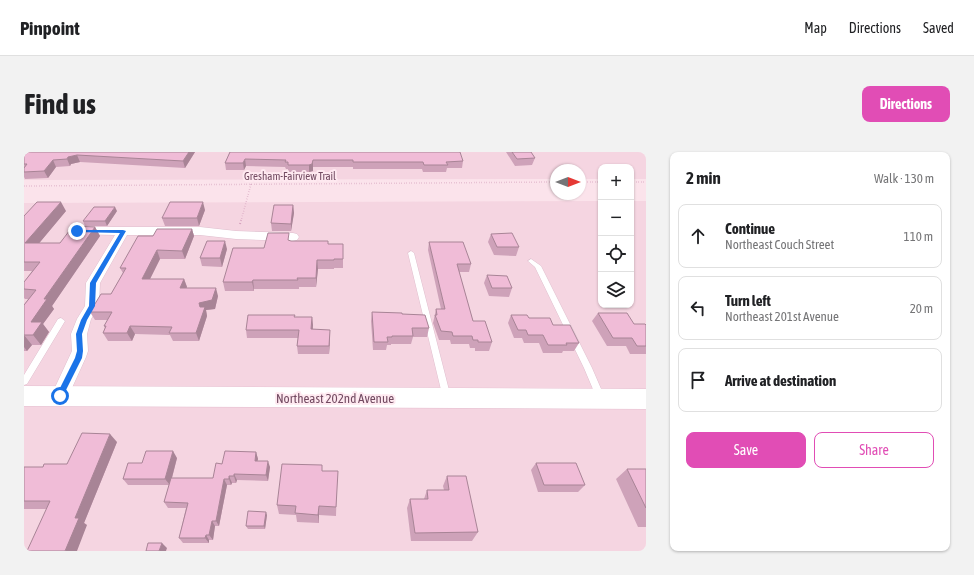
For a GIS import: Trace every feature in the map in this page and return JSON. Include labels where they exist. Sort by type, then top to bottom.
[{"type":"main road","name":"Northeast 202nd Avenue","points":[[24,396],[646,399]]},
{"type":"street","points":[[77,231],[200,231],[236,235],[293,237]]},
{"type":"street","points":[[60,396],[78,358],[80,351],[79,334],[84,320],[92,306],[93,283],[123,231]]},
{"type":"lane","points":[[411,253],[447,398]]},
{"type":"lane","points":[[531,262],[538,266],[602,398]]},
{"type":"lane","points":[[24,382],[61,321]]},
{"type":"path","name":"Gresham-Fairview Trail","points":[[24,186],[550,182]]},
{"type":"path","points":[[586,182],[598,182]]},
{"type":"path","points":[[634,182],[646,182]]},
{"type":"path","points":[[236,235],[251,184]]},
{"type":"shaded area","points":[[24,152],[646,152],[646,179],[634,179],[634,164],[598,164],[598,179],[586,179],[586,164],[550,164],[550,179],[24,180]]},
{"type":"shaded area","points":[[598,201],[598,308],[634,308],[634,201],[646,201],[646,551],[24,551],[24,203]]},
{"type":"building","points":[[24,152],[189,152],[183,161],[77,155],[68,157],[67,159],[53,160],[44,171],[24,172],[24,168],[27,164],[24,164]]},
{"type":"building","points":[[230,152],[460,152],[463,161],[446,162],[448,165],[424,165],[423,162],[353,162],[353,160],[313,160],[312,164],[309,165],[288,165],[288,162],[285,162],[286,160],[245,159],[243,163],[225,163]]},
{"type":"building","points":[[512,152],[531,152],[535,158],[517,159]]},
{"type":"building","points":[[37,202],[61,202],[25,243],[60,243],[73,226],[95,227],[44,299],[47,299],[31,322],[42,322],[33,335],[24,335],[24,305],[36,290],[24,289],[24,282],[40,262],[24,262],[24,216]]},
{"type":"building","points":[[170,202],[203,202],[197,218],[162,218]]},
{"type":"building","points":[[274,205],[293,205],[291,224],[271,223]]},
{"type":"building","points":[[94,207],[115,207],[105,221],[83,221]]},
{"type":"building","points":[[157,229],[192,229],[182,251],[157,250],[142,279],[184,279],[180,288],[216,288],[212,300],[199,303],[200,307],[205,307],[196,333],[169,333],[172,327],[130,326],[127,333],[103,333],[106,326],[104,326],[112,312],[90,312],[101,294],[111,294],[126,268],[120,268],[138,236],[153,236]]},
{"type":"building","points":[[268,233],[289,233],[288,240],[291,241],[328,241],[328,244],[343,244],[343,259],[317,260],[316,278],[297,278],[298,280],[253,280],[252,282],[223,282],[233,248],[264,248]]},
{"type":"building","points":[[512,233],[519,247],[497,247],[491,234]]},
{"type":"building","points":[[207,241],[225,241],[220,258],[200,258]]},
{"type":"building","points":[[429,242],[463,242],[471,264],[457,264],[473,321],[485,321],[492,342],[478,342],[478,340],[473,340],[472,336],[453,336],[452,332],[441,331],[435,315],[437,315],[436,309],[445,309]]},
{"type":"building","points":[[487,275],[507,276],[512,288],[492,288]]},
{"type":"building","points":[[372,312],[425,315],[429,328],[412,328],[413,336],[392,336],[387,337],[388,342],[374,342]]},
{"type":"building","points":[[598,313],[627,313],[634,324],[645,324],[646,346],[637,346],[632,338],[613,338]]},
{"type":"building","points":[[248,315],[295,315],[294,317],[312,317],[311,329],[330,330],[329,346],[297,346],[299,330],[246,330]]},
{"type":"building","points":[[511,315],[527,315],[529,318],[550,318],[553,325],[570,325],[579,343],[566,343],[567,345],[548,345],[543,335],[528,335],[526,330],[518,330]]},
{"type":"building","points":[[82,433],[110,434],[75,518],[79,518],[65,551],[27,551],[50,501],[24,501],[24,467],[43,467],[44,464],[67,464]]},
{"type":"building","points":[[146,451],[173,451],[165,479],[123,479],[128,463],[142,463]]},
{"type":"building","points":[[225,451],[256,452],[255,461],[268,461],[266,475],[234,474],[234,476],[229,476],[229,479],[224,479],[216,521],[212,521],[209,535],[206,535],[205,538],[179,538],[188,503],[164,502],[171,478],[213,478],[216,463],[222,464]]},
{"type":"building","points":[[536,463],[576,463],[585,485],[544,485]]},
{"type":"building","points":[[282,464],[322,465],[322,471],[338,471],[336,507],[319,506],[318,515],[295,513],[296,506],[277,505]]},
{"type":"building","points":[[627,469],[646,469],[646,508]]},
{"type":"building","points":[[447,476],[466,476],[478,532],[415,533],[410,499],[428,499],[427,490],[449,490]]},
{"type":"building","points":[[248,511],[266,512],[264,526],[246,526]]},
{"type":"building","points":[[148,543],[162,543],[159,551],[146,551]]},
{"type":"route","points":[[60,396],[78,358],[80,351],[79,334],[84,320],[92,306],[93,283],[123,231],[77,231]]}]
